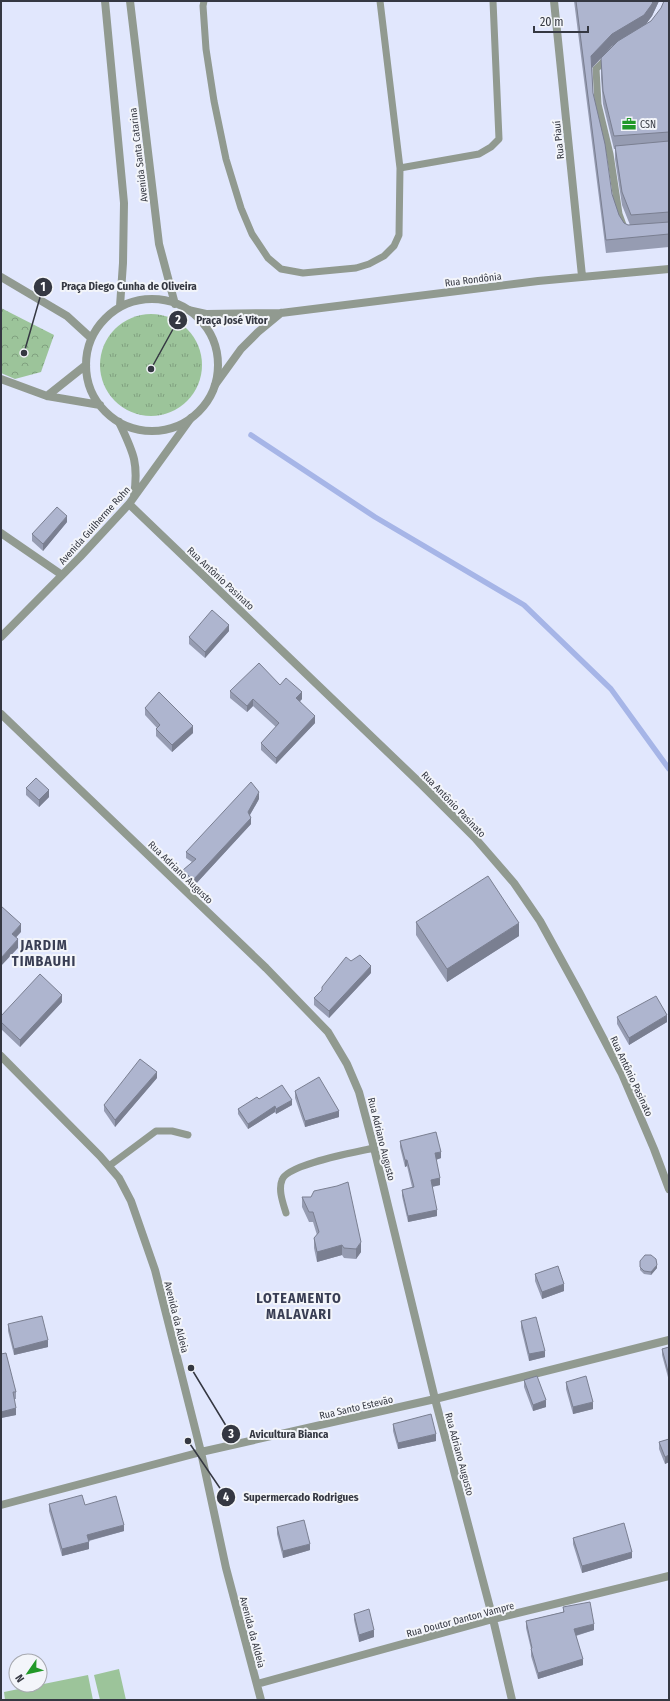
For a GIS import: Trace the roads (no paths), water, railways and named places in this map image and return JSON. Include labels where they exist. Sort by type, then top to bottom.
[{"type":"street","name":"Avenida Santa Catarina","points":[[105,1],[124,203],[123,263],[120,306]]},
{"type":"street","name":"Avenida Santa Catarina","points":[[130,1],[159,244],[175,304]]},
{"type":"street","name":"Rua Piauí","points":[[554,1],[582,276]]},
{"type":"street","name":"Rua Rondônia","points":[[188,310],[206,314],[281,313],[582,276],[669,269]]},
{"type":"street","points":[[1,277],[67,316],[91,338]]},
{"type":"street","points":[[215,385],[219,364],[216,346],[208,329],[188,310],[175,304],[158,298],[138,300],[120,306],[108,315],[99,325],[91,338],[86,365],[90,386],[100,405],[119,422],[137,429],[156,431],[174,427],[191,418],[207,403],[215,385],[241,349],[258,332],[281,313]]},
{"type":"street","points":[[47,396],[86,365]]},
{"type":"street","points":[[1,379],[47,396],[100,405]]},
{"type":"street","name":"Avenida Guilherme Rohn","points":[[1,637],[62,575],[131,500],[191,418]]},
{"type":"street","points":[[119,422],[135,460],[136,472],[131,500]]},
{"type":"street","name":"Rua Antônio Pasinato","points":[[131,500],[475,838],[514,883],[540,922],[622,1074],[654,1149],[669,1189]]},
{"type":"street","points":[[1,534],[62,575]]},
{"type":"street","name":"Rua Adriano Augusto","points":[[1,714],[266,968],[328,1032],[347,1064],[359,1092],[374,1148],[435,1399],[493,1620],[512,1700]]},
{"type":"street","name":"Avenida da Aldeia","points":[[1,1056],[109,1166],[119,1178],[131,1201],[155,1270],[201,1452],[226,1568],[261,1700]]},
{"type":"street","name":"Rua Santo Estevão","points":[[1,1505],[201,1452],[435,1399],[669,1340]]},
{"type":"street","name":"Rua Doutor Danton Vampre","points":[[257,1684],[493,1620],[669,1576]]},
{"type":"lane","points":[[204,1],[203,6],[206,50],[214,101],[226,158],[241,208],[252,234],[268,258],[281,269],[303,273],[356,268],[369,264],[384,256],[394,246],[399,235],[400,168],[380,1]]},
{"type":"lane","points":[[400,168],[479,154],[491,147],[499,139],[493,1]]},
{"type":"lane","points":[[615,50],[596,69],[598,104],[613,154],[620,214],[624,227],[628,233]]},
{"type":"lane","points":[[109,1166],[156,1131],[172,1131],[188,1134]]},
{"type":"lane","points":[[286,1213],[280,1189],[284,1175],[294,1169],[321,1160],[374,1148]]},
{"type":"waterway","points":[[251,435],[375,517],[524,605],[611,689],[669,769]]},
{"type":"place","name":"CSN","points":[[629,124]]},
{"type":"place","name":"Praça Diego Cunha de Oliveira","points":[[24,353]]},
{"type":"place","name":"Praça José Vitor","points":[[151,369]]},
{"type":"place","name":"Avicultura Bianca","points":[[191,1368]]},
{"type":"place","name":"Supermercado Rodrigues","points":[[188,1441]]},
{"type":"district","name":"JARDIM TIMBAUHI","points":[[44,954]]},
{"type":"district","name":"LOTEAMENTO MALAVARI","points":[[299,1306]]}]
